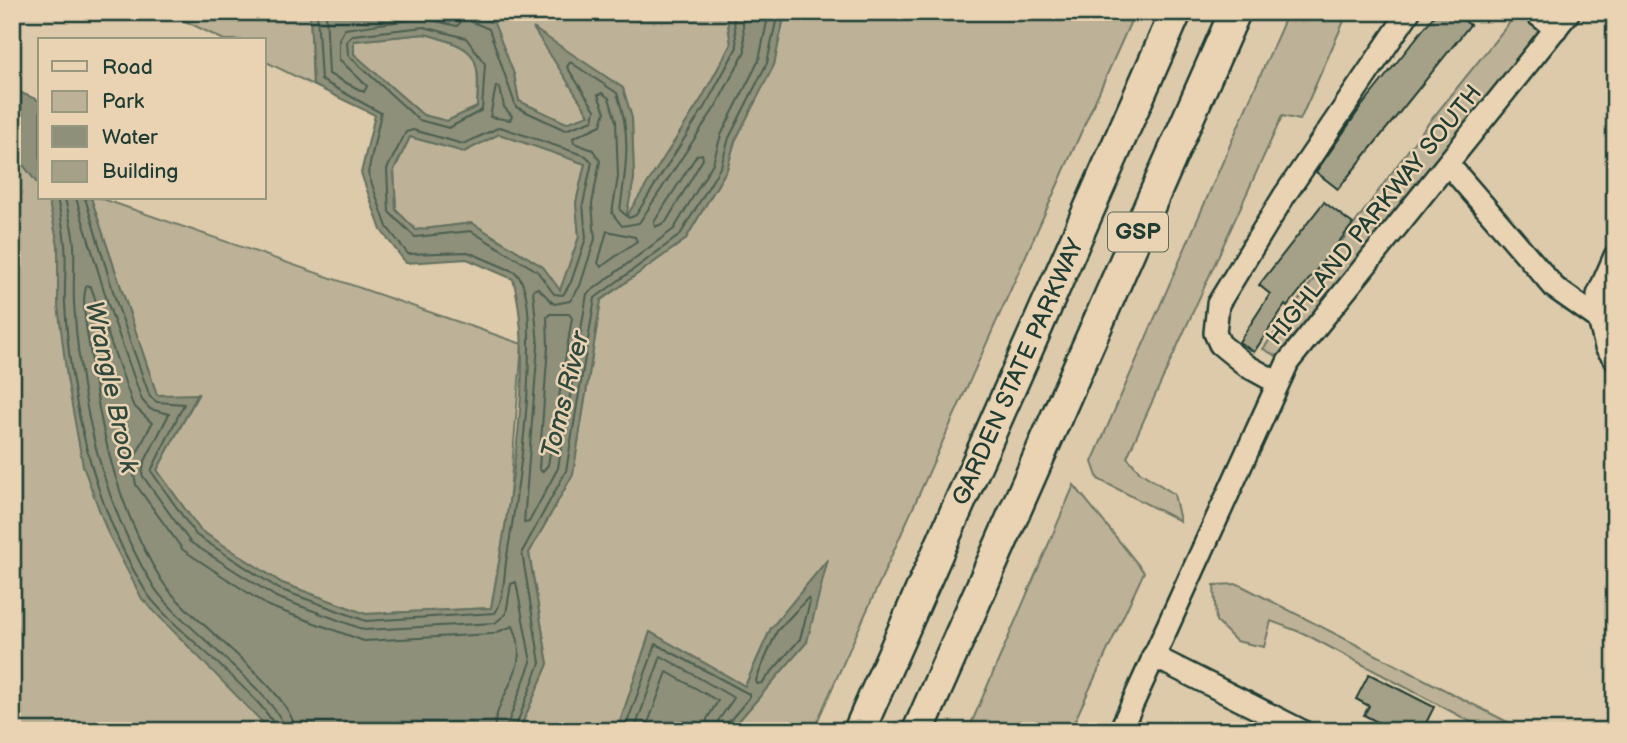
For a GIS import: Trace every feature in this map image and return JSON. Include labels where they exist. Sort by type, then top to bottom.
[{"type":"highway","name":"GARDEN STATE PARKWAY","points":[[859,731],[1176,12]]},
{"type":"highway","name":"GSP","points":[[918,731],[1235,12]]},
{"type":"street","points":[[1534,12],[1563,21]]},
{"type":"street","points":[[1278,383],[1237,358],[1220,344],[1215,332],[1218,304],[1284,196],[1408,13]]},
{"type":"street","name":"HIGHLAND PARKWAY SOUTH","points":[[1121,731],[1288,362],[1311,329],[1563,21]]},
{"type":"street","points":[[1448,164],[1555,288],[1599,319]]},
{"type":"street","points":[[1615,256],[1598,295],[1599,319],[1606,347],[1615,359]]},
{"type":"street","points":[[1153,656],[1302,731]]},
{"type":"green space","points":[[167,12],[310,12],[313,85],[266,62],[266,38],[220,38]]},
{"type":"green space","points":[[466,12],[726,12],[731,44],[702,98],[625,219],[634,179],[632,118],[535,29],[590,115],[566,123],[519,101],[514,74]]},
{"type":"green space","points":[[785,12],[1135,12],[813,731],[730,731],[807,642],[771,628],[745,686],[650,632],[617,731],[519,731],[548,664],[529,553],[573,474],[601,300],[685,240],[727,169],[735,141],[774,65]]},
{"type":"green space","points":[[1288,12],[1348,12],[1300,120],[1282,116],[1127,457],[1140,472],[1174,494],[1180,521],[1098,479],[1092,462]]},
{"type":"green space","points":[[1518,12],[1563,12],[1280,358],[1263,349],[1423,130]]},
{"type":"green space","points":[[425,34],[465,49],[476,64],[477,107],[447,121],[423,115],[354,54],[354,41]]},
{"type":"green space","points":[[499,134],[585,163],[576,203],[579,237],[560,291],[543,267],[472,223],[416,230],[396,210],[394,170],[410,137],[464,152]]},
{"type":"green space","points":[[12,150],[38,184],[38,200],[50,200],[58,245],[58,305],[242,698],[271,731],[12,731]]},
{"type":"green space","points":[[92,200],[106,200],[522,344],[509,505],[491,608],[366,614],[282,583],[200,530],[157,470],[198,395],[157,395]]},
{"type":"green space","points":[[1074,485],[1144,572],[1070,731],[968,731]]},
{"type":"green space","points":[[1238,584],[1525,731],[1488,731],[1305,634],[1271,621],[1264,647],[1236,641],[1216,621],[1214,585]]},
{"type":"water","points":[[310,12],[466,12],[494,23],[514,74],[519,101],[566,123],[589,115],[533,28],[623,88],[632,118],[634,179],[626,217],[702,98],[731,44],[726,12],[785,12],[774,65],[735,141],[727,169],[685,240],[601,300],[573,474],[529,553],[548,664],[519,731],[271,731],[142,599],[107,531],[83,466],[67,378],[58,305],[58,245],[48,200],[92,200],[157,395],[198,394],[157,470],[200,530],[282,583],[366,614],[491,608],[511,487],[521,398],[520,315],[513,279],[467,259],[406,263],[381,230],[361,173],[375,115],[313,85]],"holes":[[[425,34],[455,44],[472,55],[476,63],[477,107],[447,121],[423,115],[354,54],[354,41]],[[499,134],[585,164],[576,203],[579,237],[560,290],[543,267],[472,223],[416,230],[396,210],[394,170],[410,137],[464,152]]]},
{"type":"water","points":[[12,89],[38,100],[38,184],[12,150]]},
{"type":"water","points":[[828,559],[807,642],[730,731],[617,731],[650,632],[745,686],[771,628]]},
{"type":"building","points":[[1437,12],[1453,12],[1470,25],[1338,189],[1316,172],[1361,107]]},
{"type":"building","points":[[1324,202],[1353,224],[1287,307],[1285,305],[1254,352],[1239,342],[1270,294],[1259,285]]},
{"type":"building","points":[[1369,674],[1434,707],[1422,731],[1408,725],[1406,731],[1394,731],[1364,715],[1369,706],[1356,699]]},
{"type":"water label","name":"Wrangle Brook","points":[[111,387]]},
{"type":"water label","name":"Toms River","points":[[566,395]]}]
